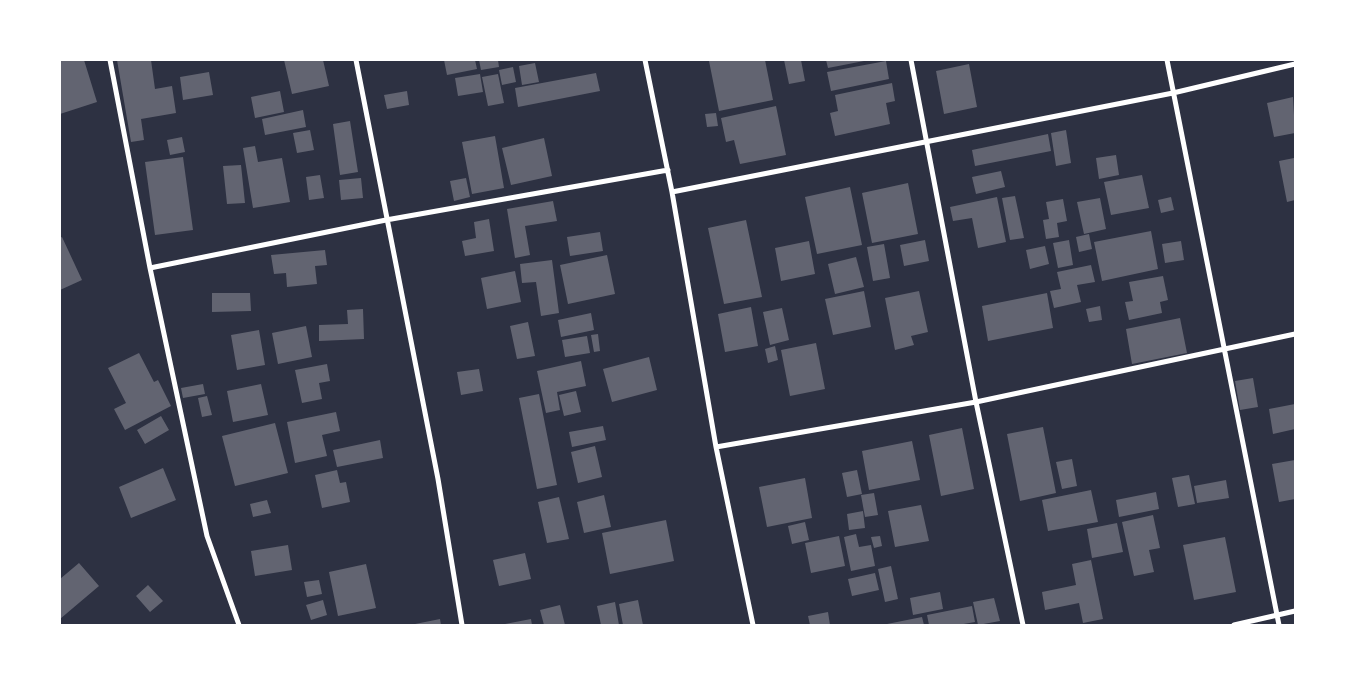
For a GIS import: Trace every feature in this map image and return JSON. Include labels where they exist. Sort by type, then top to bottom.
[{"type":"street","points":[[110,60],[150,268],[207,536],[239,625]]},
{"type":"street","points":[[356,60],[438,479],[462,625]]},
{"type":"street","points":[[645,60],[668,170],[716,447],[753,625]]},
{"type":"street","points":[[910,60],[976,402],[1023,625]]},
{"type":"street","points":[[1167,60],[1279,625]]},
{"type":"street","points":[[672,192],[1173,92],[1295,64]]},
{"type":"street","points":[[150,268],[386,220],[668,170]]},
{"type":"street","points":[[716,447],[976,402],[1295,334]]},
{"type":"street","points":[[1234,625],[1295,611]]},
{"type":"building","points":[[60,60],[84,60],[97,102],[60,114]]},
{"type":"building","points":[[117,60],[151,60],[155,89],[172,86],[176,113],[141,119],[144,140],[131,142]]},
{"type":"building","points":[[284,60],[323,60],[329,86],[292,94]]},
{"type":"building","points":[[444,60],[475,60],[477,69],[447,75]]},
{"type":"building","points":[[479,60],[498,60],[499,67],[481,70]]},
{"type":"building","points":[[765,60],[773,100],[719,111],[709,61]]},
{"type":"building","points":[[784,60],[801,60],[805,81],[789,84]]},
{"type":"building","points":[[826,60],[864,60],[864,61],[828,68]]},
{"type":"building","points":[[886,61],[889,79],[831,91],[827,72]]},
{"type":"building","points":[[535,63],[539,82],[522,85],[519,66]]},
{"type":"building","points":[[969,64],[977,107],[944,114],[936,71]]},
{"type":"building","points":[[513,67],[516,82],[502,85],[499,70]]},
{"type":"building","points":[[209,72],[213,95],[183,100],[180,77]]},
{"type":"building","points":[[596,73],[600,91],[518,107],[515,88]]},
{"type":"building","points":[[480,74],[483,92],[458,96],[455,78]]},
{"type":"building","points":[[498,74],[504,103],[488,106],[482,77]]},
{"type":"building","points":[[892,83],[895,101],[886,103],[890,124],[835,136],[830,113],[838,111],[835,95]]},
{"type":"building","points":[[280,91],[284,112],[255,118],[251,97]]},
{"type":"building","points":[[407,91],[409,105],[387,109],[384,95]]},
{"type":"building","points":[[1293,97],[1295,133],[1274,137],[1267,103]]},
{"type":"building","points":[[776,106],[786,155],[740,164],[734,140],[726,142],[721,118]]},
{"type":"building","points":[[303,110],[306,127],[265,135],[262,119]]},
{"type":"building","points":[[716,113],[718,126],[707,127],[705,114]]},
{"type":"building","points":[[350,121],[358,172],[340,175],[333,124]]},
{"type":"building","points":[[310,130],[314,150],[297,153],[293,133]]},
{"type":"building","points":[[1066,130],[1071,163],[1056,166],[1051,133]]},
{"type":"building","points":[[1048,134],[1051,151],[975,166],[972,150]]},
{"type":"building","points":[[495,136],[504,188],[472,194],[462,142]]},
{"type":"building","points":[[182,137],[185,152],[170,155],[167,140]]},
{"type":"building","points":[[544,138],[552,176],[511,185],[502,148]]},
{"type":"building","points":[[255,146],[258,162],[282,158],[290,202],[253,208],[243,148]]},
{"type":"building","points":[[1116,155],[1119,175],[1099,179],[1096,158]]},
{"type":"building","points":[[183,157],[193,230],[155,235],[145,162]]},
{"type":"building","points":[[1294,158],[1295,200],[1287,202],[1279,161]]},
{"type":"building","points":[[241,165],[245,203],[227,204],[223,166]]},
{"type":"building","points":[[1001,171],[1005,187],[976,194],[972,177]]},
{"type":"building","points":[[320,175],[324,198],[309,200],[306,177]]},
{"type":"building","points":[[1142,175],[1149,208],[1111,215],[1104,182]]},
{"type":"building","points":[[361,178],[363,198],[341,200],[339,180]]},
{"type":"building","points":[[466,178],[470,197],[454,201],[450,181]]},
{"type":"building","points":[[908,183],[918,234],[872,243],[862,193]]},
{"type":"building","points":[[850,187],[862,245],[817,254],[805,197]]},
{"type":"building","points":[[1015,196],[1024,238],[1010,240],[1002,198]]},
{"type":"building","points":[[997,197],[1006,242],[978,248],[972,218],[953,221],[950,207]]},
{"type":"building","points":[[1171,197],[1174,210],[1161,213],[1158,200]]},
{"type":"building","points":[[1100,198],[1106,229],[1084,234],[1077,202]]},
{"type":"building","points":[[1063,199],[1067,221],[1057,223],[1059,237],[1046,239],[1043,220],[1049,219],[1046,202]]},
{"type":"building","points":[[553,201],[557,221],[525,226],[530,255],[515,258],[507,209]]},
{"type":"building","points":[[489,219],[494,251],[465,256],[462,241],[476,238],[474,222]]},
{"type":"building","points":[[746,220],[762,297],[724,304],[708,228]]},
{"type":"building","points":[[1151,231],[1158,269],[1102,281],[1094,242]]},
{"type":"building","points":[[600,232],[603,251],[570,256],[567,237]]},
{"type":"building","points":[[1089,234],[1092,249],[1079,252],[1076,237]]},
{"type":"building","points":[[62,237],[82,280],[60,290],[60,238]]},
{"type":"building","points":[[925,240],[929,261],[904,266],[900,245]]},
{"type":"building","points":[[1069,240],[1073,265],[1058,268],[1053,243]]},
{"type":"building","points":[[809,241],[815,274],[781,281],[775,248]]},
{"type":"building","points":[[1181,241],[1184,260],[1165,263],[1162,244]]},
{"type":"building","points":[[884,244],[890,278],[873,281],[867,247]]},
{"type":"building","points":[[1045,246],[1049,264],[1030,269],[1026,250]]},
{"type":"building","points":[[325,250],[327,265],[315,266],[317,284],[287,287],[286,273],[274,274],[271,255]]},
{"type":"building","points":[[607,255],[615,294],[568,304],[560,265]]},
{"type":"building","points":[[856,257],[864,287],[835,294],[828,264]]},
{"type":"building","points":[[552,260],[559,313],[541,316],[536,282],[522,283],[520,264]]},
{"type":"building","points":[[1091,265],[1095,282],[1077,285],[1081,302],[1054,308],[1050,291],[1061,289],[1057,272]]},
{"type":"building","points":[[515,271],[521,302],[487,309],[481,278]]},
{"type":"building","points":[[1163,276],[1168,300],[1160,302],[1162,313],[1129,320],[1125,302],[1133,301],[1129,282]]},
{"type":"building","points":[[864,291],[871,327],[833,335],[825,299]]},
{"type":"building","points":[[919,291],[928,332],[911,336],[914,345],[895,350],[885,298]]},
{"type":"building","points":[[212,293],[250,293],[251,311],[212,312]]},
{"type":"building","points":[[1047,293],[1053,328],[988,341],[982,306]]},
{"type":"building","points":[[1100,306],[1102,320],[1089,322],[1086,309]]},
{"type":"building","points":[[751,307],[758,346],[725,352],[718,314]]},
{"type":"building","points":[[782,308],[789,340],[770,345],[763,312]]},
{"type":"building","points":[[363,309],[364,339],[319,341],[319,325],[348,324],[347,310]]},
{"type":"building","points":[[591,313],[594,330],[561,337],[558,320]]},
{"type":"building","points":[[1180,318],[1187,353],[1132,364],[1126,329]]},
{"type":"building","points":[[528,322],[535,356],[517,359],[510,326]]},
{"type":"building","points":[[306,326],[312,357],[278,364],[272,333]]},
{"type":"building","points":[[259,330],[265,365],[237,370],[231,335]]},
{"type":"building","points":[[598,334],[600,351],[594,352],[591,335]]},
{"type":"building","points":[[587,336],[590,353],[565,357],[562,340]]},
{"type":"building","points":[[816,343],[825,389],[790,396],[781,350]]},
{"type":"building","points":[[775,346],[778,360],[768,363],[765,349]]},
{"type":"building","points":[[139,353],[154,382],[158,380],[171,406],[125,430],[114,409],[126,403],[108,368]]},
{"type":"building","points":[[649,357],[657,390],[612,402],[603,369]]},
{"type":"building","points":[[581,361],[586,386],[557,392],[560,410],[546,413],[537,371]]},
{"type":"building","points":[[327,364],[330,381],[319,383],[322,399],[302,403],[295,370]]},
{"type":"building","points":[[479,369],[483,391],[461,395],[457,372]]},
{"type":"building","points":[[1253,378],[1258,407],[1240,410],[1235,381]]},
{"type":"building","points":[[203,384],[205,394],[183,398],[181,388]]},
{"type":"building","points":[[261,384],[268,415],[233,422],[227,391]]},
{"type":"building","points":[[576,391],[581,412],[564,416],[559,395]]},
{"type":"building","points":[[539,394],[557,485],[537,489],[519,398]]},
{"type":"building","points":[[207,396],[212,415],[202,417],[198,398]]},
{"type":"building","points":[[1295,404],[1295,429],[1273,434],[1269,409]]},
{"type":"building","points":[[336,412],[340,431],[322,435],[327,456],[295,463],[287,422]]},
{"type":"building","points":[[161,416],[169,430],[145,444],[137,430]]},
{"type":"building","points":[[275,423],[288,473],[235,486],[222,436]]},
{"type":"building","points":[[603,426],[606,440],[572,447],[569,432]]},
{"type":"building","points":[[1043,427],[1056,493],[1020,501],[1007,434]]},
{"type":"building","points":[[962,428],[974,489],[941,496],[929,435]]},
{"type":"building","points":[[380,440],[383,458],[337,467],[333,450]]},
{"type":"building","points":[[912,441],[920,480],[869,490],[862,451]]},
{"type":"building","points":[[595,446],[602,477],[578,483],[571,452]]},
{"type":"building","points":[[1072,459],[1077,486],[1062,489],[1056,462]]},
{"type":"building","points":[[1295,460],[1295,499],[1279,502],[1272,464]]},
{"type":"building","points":[[163,468],[176,500],[131,518],[119,487]]},
{"type":"building","points":[[337,470],[340,483],[346,482],[350,502],[322,508],[315,475]]},
{"type":"building","points":[[857,470],[862,494],[847,497],[842,473]]},
{"type":"building","points":[[1189,475],[1195,504],[1178,507],[1172,478]]},
{"type":"building","points":[[805,478],[812,518],[767,527],[759,487]]},
{"type":"building","points":[[1226,480],[1229,498],[1197,503],[1194,486]]},
{"type":"building","points":[[1091,490],[1098,522],[1048,531],[1042,500]]},
{"type":"building","points":[[1156,492],[1159,509],[1119,517],[1116,500]]},
{"type":"building","points":[[874,493],[878,515],[865,517],[861,495]]},
{"type":"building","points":[[604,495],[611,527],[584,533],[577,502]]},
{"type":"building","points":[[559,497],[569,539],[547,543],[538,502]]},
{"type":"building","points":[[267,500],[271,513],[253,517],[250,504]]},
{"type":"building","points":[[921,505],[929,541],[895,547],[888,511]]},
{"type":"building","points":[[863,511],[865,528],[849,530],[847,514]]},
{"type":"building","points":[[1153,515],[1160,548],[1149,550],[1154,572],[1134,576],[1122,522]]},
{"type":"building","points":[[666,520],[674,561],[610,574],[602,533]]},
{"type":"building","points":[[805,522],[809,540],[792,544],[788,526]]},
{"type":"building","points":[[1117,523],[1123,552],[1092,558],[1087,529]]},
{"type":"building","points":[[856,534],[859,547],[871,545],[875,566],[851,571],[844,537]]},
{"type":"building","points":[[839,536],[845,566],[811,573],[805,543]]},
{"type":"building","points":[[880,536],[882,546],[874,548],[871,537]]},
{"type":"building","points":[[1225,537],[1236,592],[1194,600],[1183,545]]},
{"type":"building","points":[[288,545],[292,570],[255,576],[251,551]]},
{"type":"building","points":[[525,553],[531,579],[499,586],[493,560]]},
{"type":"building","points":[[1091,560],[1103,619],[1083,623],[1079,603],[1045,610],[1042,592],[1076,585],[1072,564]]},
{"type":"building","points":[[79,563],[99,586],[60,619],[60,579]]},
{"type":"building","points":[[366,564],[376,608],[338,616],[329,572]]},
{"type":"building","points":[[891,566],[898,599],[885,602],[878,569]]},
{"type":"building","points":[[875,573],[879,590],[852,596],[848,579]]},
{"type":"building","points":[[319,580],[322,594],[307,597],[304,582]]},
{"type":"building","points":[[148,585],[163,601],[150,612],[136,596]]},
{"type":"building","points":[[940,592],[943,609],[913,615],[910,598]]},
{"type":"building","points":[[994,598],[1000,621],[978,625],[973,602]]},
{"type":"building","points":[[323,600],[327,615],[311,620],[306,605]]},
{"type":"building","points":[[638,600],[643,625],[623,625],[619,604]]},
{"type":"building","points":[[615,602],[619,625],[601,625],[597,606]]},
{"type":"building","points":[[560,605],[565,625],[544,625],[540,610]]},
{"type":"building","points":[[972,606],[975,622],[958,625],[929,625],[927,615]]},
{"type":"building","points":[[828,612],[830,625],[810,625],[808,616]]},
{"type":"building","points":[[922,617],[924,625],[887,625],[887,624]]},
{"type":"building","points":[[440,619],[441,625],[415,625],[415,624]]},
{"type":"building","points":[[531,619],[532,625],[505,624]]}]
